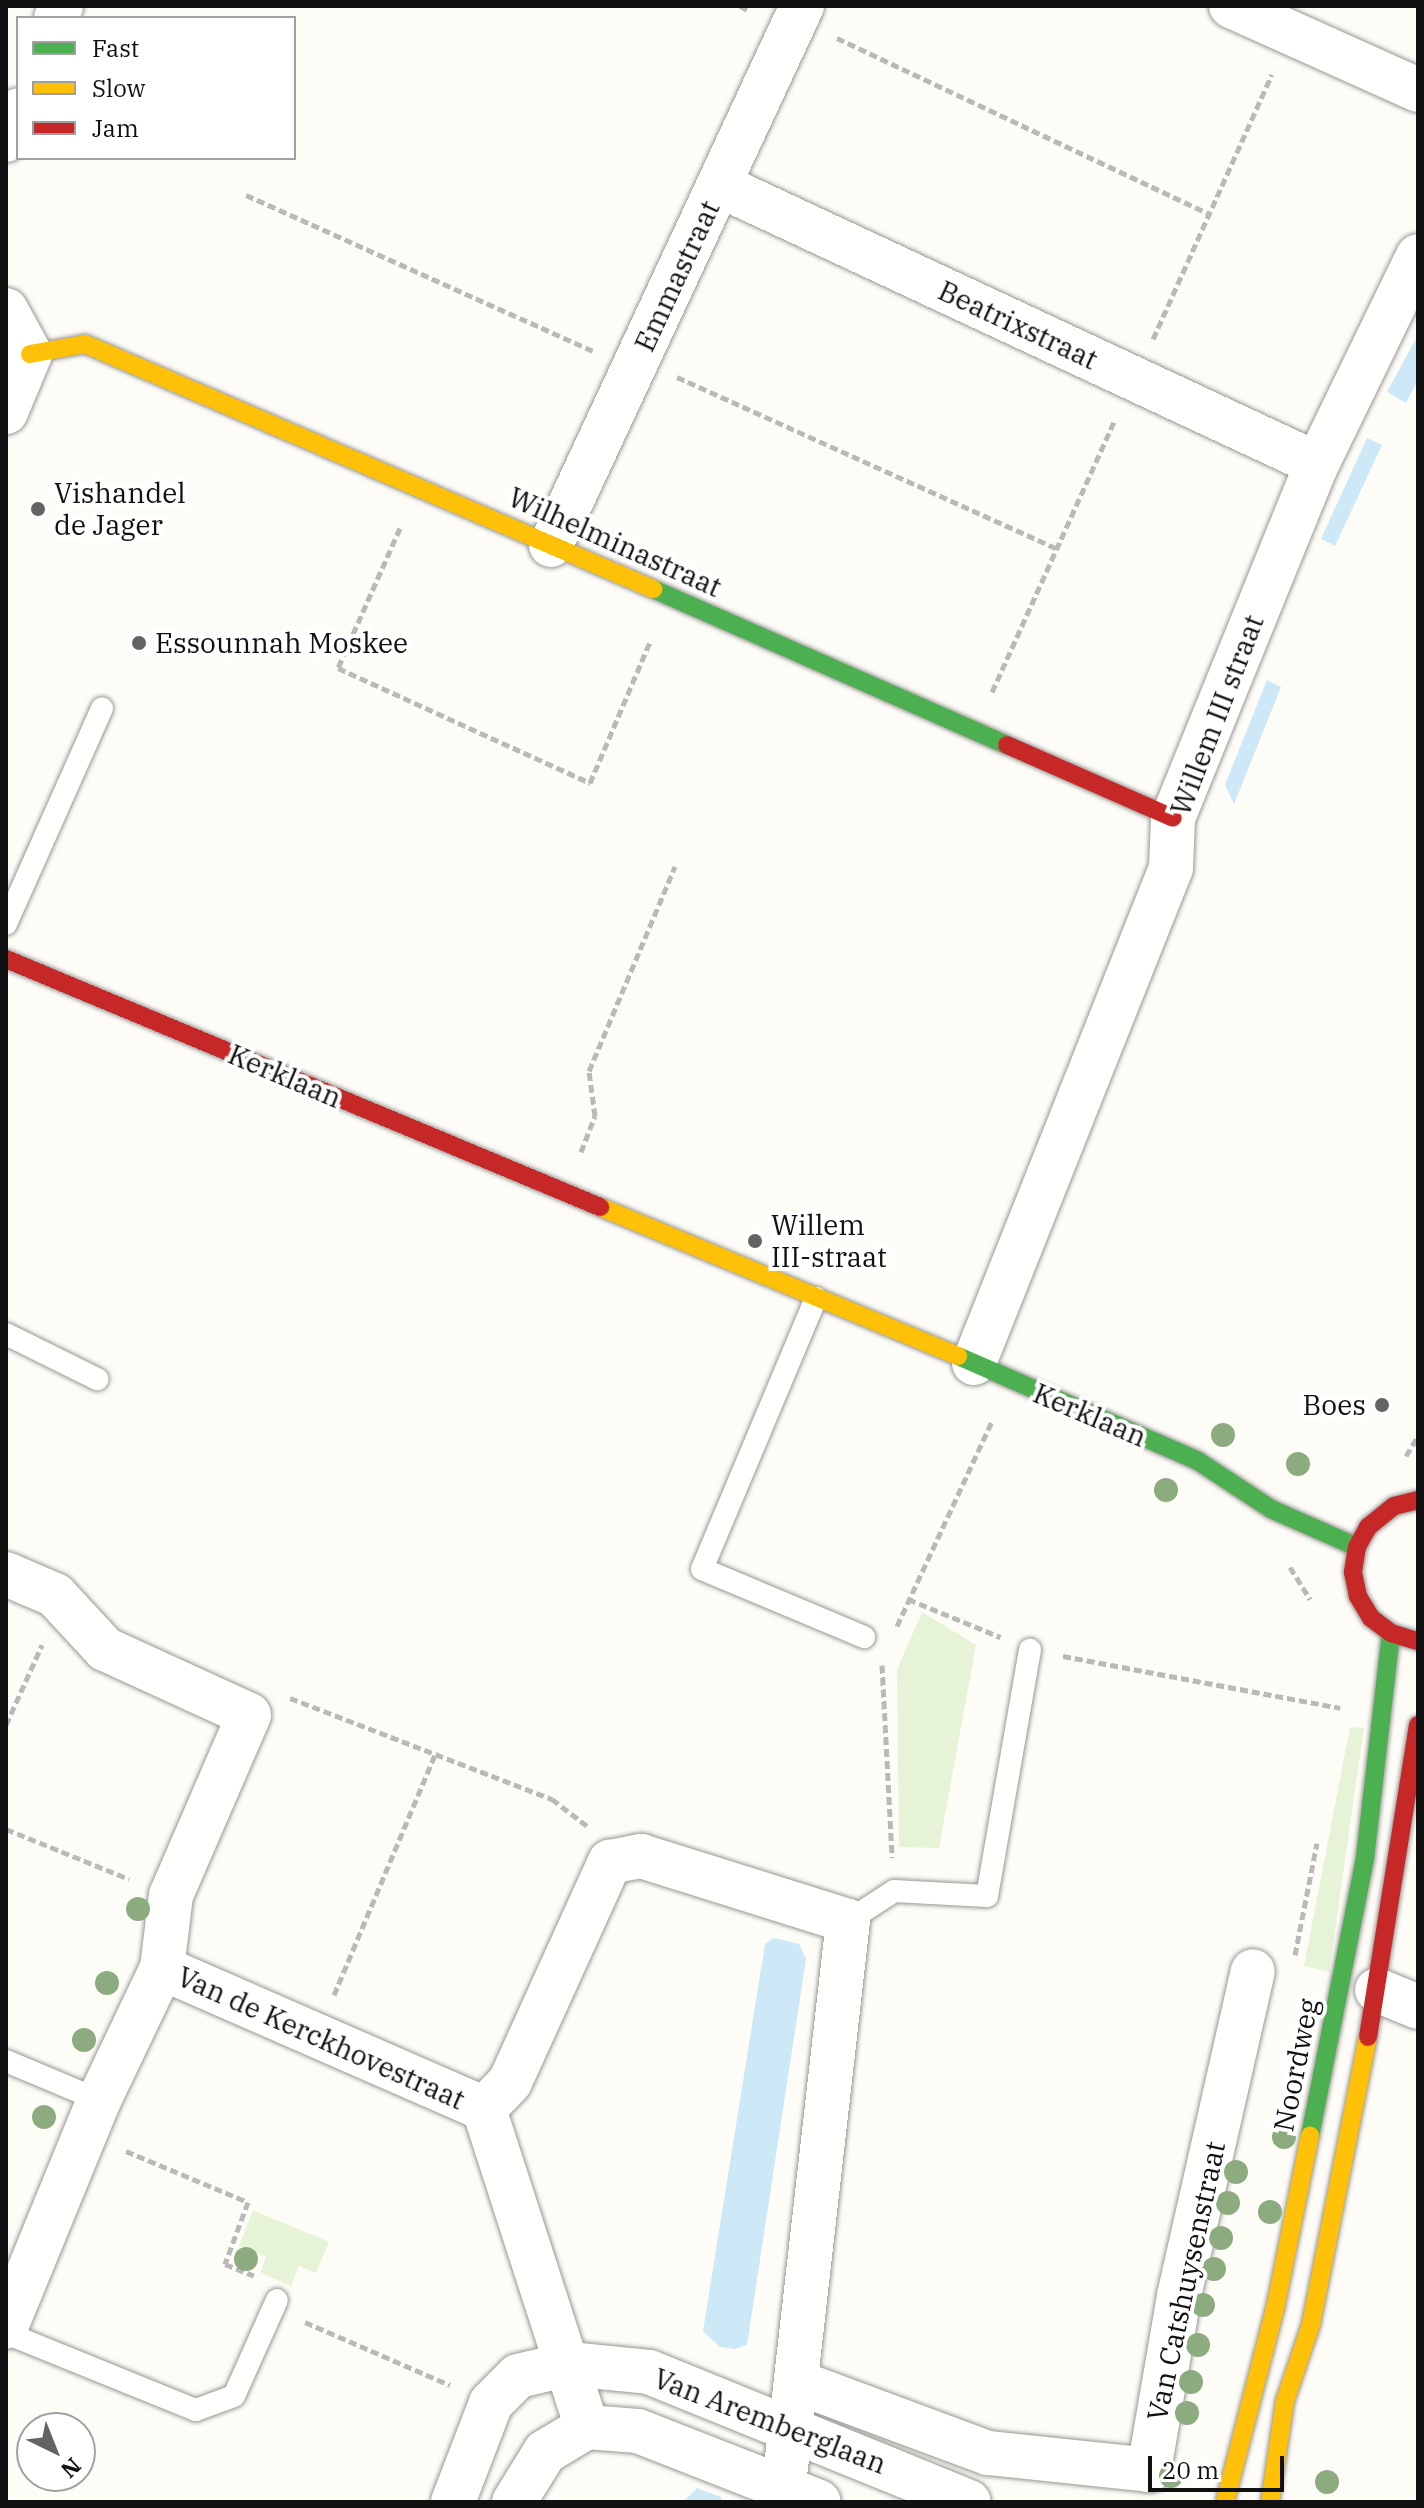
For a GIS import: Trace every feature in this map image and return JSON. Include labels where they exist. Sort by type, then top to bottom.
[{"type":"street","points":[[1231,6],[1418,90]]},
{"type":"street","name":"Emmastraat","points":[[551,545],[799,12]]},
{"type":"street","points":[[6,140],[16,115]]},
{"type":"street","name":"Beatrixstraat","points":[[719,185],[1317,464]]},
{"type":"street","name":"Willem III straat","points":[[993,1372],[1171,868],[1173,818],[1317,464],[1418,256]]},
{"type":"street","points":[[6,310],[30,354],[6,412]]},
{"type":"street","name":"Wilhelminastraat","points":[[30,354],[85,344],[418,486],[1173,818]]},
{"type":"street","name":"Kerklaan","points":[[6,959],[993,1372],[1198,1461],[1271,1509],[1357,1547]]},
{"type":"street","points":[[1418,1500],[1384,1512],[1357,1547],[1353,1572],[1358,1596],[1371,1618],[1391,1633],[1418,1641]]},
{"type":"street","points":[[6,1574],[62,1602],[105,1649],[249,1715],[171,1895],[162,1968]]},
{"type":"street","name":"Noordweg","points":[[1225,2502],[1275,2309],[1365,1858],[1391,1633]]},
{"type":"street","points":[[1270,2502],[1285,2401],[1311,2324],[1377,1990],[1418,1725]]},
{"type":"street","points":[[484,2109],[510,2082],[610,1862],[641,1856],[848,1921],[790,2430],[795,2497]]},
{"type":"street","name":"Van de Kerckhovestraat","points":[[6,2330],[92,2117],[162,1968],[484,2109],[587,2427]]},
{"type":"street","name":"Van Catshuysenstraat","points":[[797,2382],[988,2453],[1149,2470],[1179,2296],[1253,1971]]},
{"type":"street","points":[[1377,1990],[1418,2007]]},
{"type":"street","name":"Van Aremberglaan","points":[[453,2502],[491,2403],[518,2376],[569,2364],[649,2372],[969,2502]]},
{"type":"street","points":[[514,2502],[545,2452],[587,2427]]},
{"type":"street","name":"Van Aremberglaan","points":[[587,2427],[638,2431],[795,2497]]},
{"type":"lane","points":[[6,924],[102,708]]},
{"type":"lane","points":[[816,1298],[702,1569],[864,1637]]},
{"type":"lane","points":[[6,1334],[97,1379]]},
{"type":"lane","points":[[848,1921],[894,1891],[987,1896],[1030,1650]]},
{"type":"lane","points":[[6,2061],[92,2117]]},
{"type":"lane","points":[[6,2330],[196,2410],[234,2396],[277,2300]]},
{"type":"path","points":[[799,12],[1210,214]]},
{"type":"path","points":[[246,195],[1056,548]]},
{"type":"path","points":[[418,486],[338,668],[590,783],[670,596]]},
{"type":"path","points":[[565,1192],[595,1116],[589,1071],[675,866]]},
{"type":"path","points":[[891,1642],[993,1372]]},
{"type":"path","points":[[908,1599],[1030,1650],[1344,1709]]},
{"type":"path","points":[[6,1725],[62,1602]]},
{"type":"path","points":[[885,1656],[880,1671],[894,1891]]},
{"type":"path","points":[[249,1715],[295,1696],[552,1799],[628,1858]]},
{"type":"path","points":[[317,2037],[436,1752]]},
{"type":"path","points":[[6,1829],[171,1895]]},
{"type":"path","points":[[92,2117],[248,2202],[225,2264],[275,2283],[277,2300],[304,2322],[491,2403]]},
{"type":"green space","points":[[922,1612],[976,1645],[939,1848],[899,1847],[897,1670]]},
{"type":"green space","points":[[1350,1727],[1364,1728],[1329,1972],[1304,1966]]},
{"type":"green space","points":[[253,2210],[329,2242],[316,2273],[299,2266],[291,2286],[260,2272],[266,2257],[239,2246]]},
{"type":"water","points":[[1418,335],[1418,380],[1406,403],[1387,392]]},
{"type":"water","points":[[1367,438],[1382,445],[1335,546],[1321,539]]},
{"type":"water","points":[[1267,680],[1281,687],[1234,804],[1225,785]]},
{"type":"water","points":[[774,1938],[799,1944],[806,1959],[747,2345],[735,2349],[720,2347],[703,2331],[765,1944]]},
{"type":"water","points":[[697,2488],[721,2497],[722,2502],[683,2502]]},
{"type":"traffic: fast","points":[[653,589],[1007,745]]},
{"type":"traffic: fast","points":[[958,1356],[1198,1461],[1271,1509],[1357,1547]]},
{"type":"traffic: fast","points":[[1310,2136],[1365,1858],[1391,1633]]},
{"type":"traffic: slow","points":[[30,354],[85,344],[653,589]]},
{"type":"traffic: slow","points":[[600,1207],[958,1356]]},
{"type":"traffic: slow","points":[[1270,2502],[1285,2401],[1311,2324],[1368,2037]]},
{"type":"traffic: slow","points":[[1225,2502],[1275,2309],[1310,2136]]},
{"type":"traffic: jam","points":[[1007,745],[1173,818]]},
{"type":"traffic: jam","points":[[6,959],[600,1207]]},
{"type":"traffic: jam","points":[[1417,1641],[1391,1633],[1371,1618],[1358,1596],[1353,1572],[1357,1547],[1368,1527],[1394,1506],[1418,1500]]},
{"type":"traffic: jam","points":[[1368,2037],[1418,1725]]},
{"type":"place","name":"Vishandel de Jager","points":[[38,509]]},
{"type":"place","name":"Essounnah Moskee","points":[[139,643]]},
{"type":"place","name":"Willem III-straat","points":[[755,1241]]},
{"type":"place","name":"Boes","points":[[1382,1405]]}]
